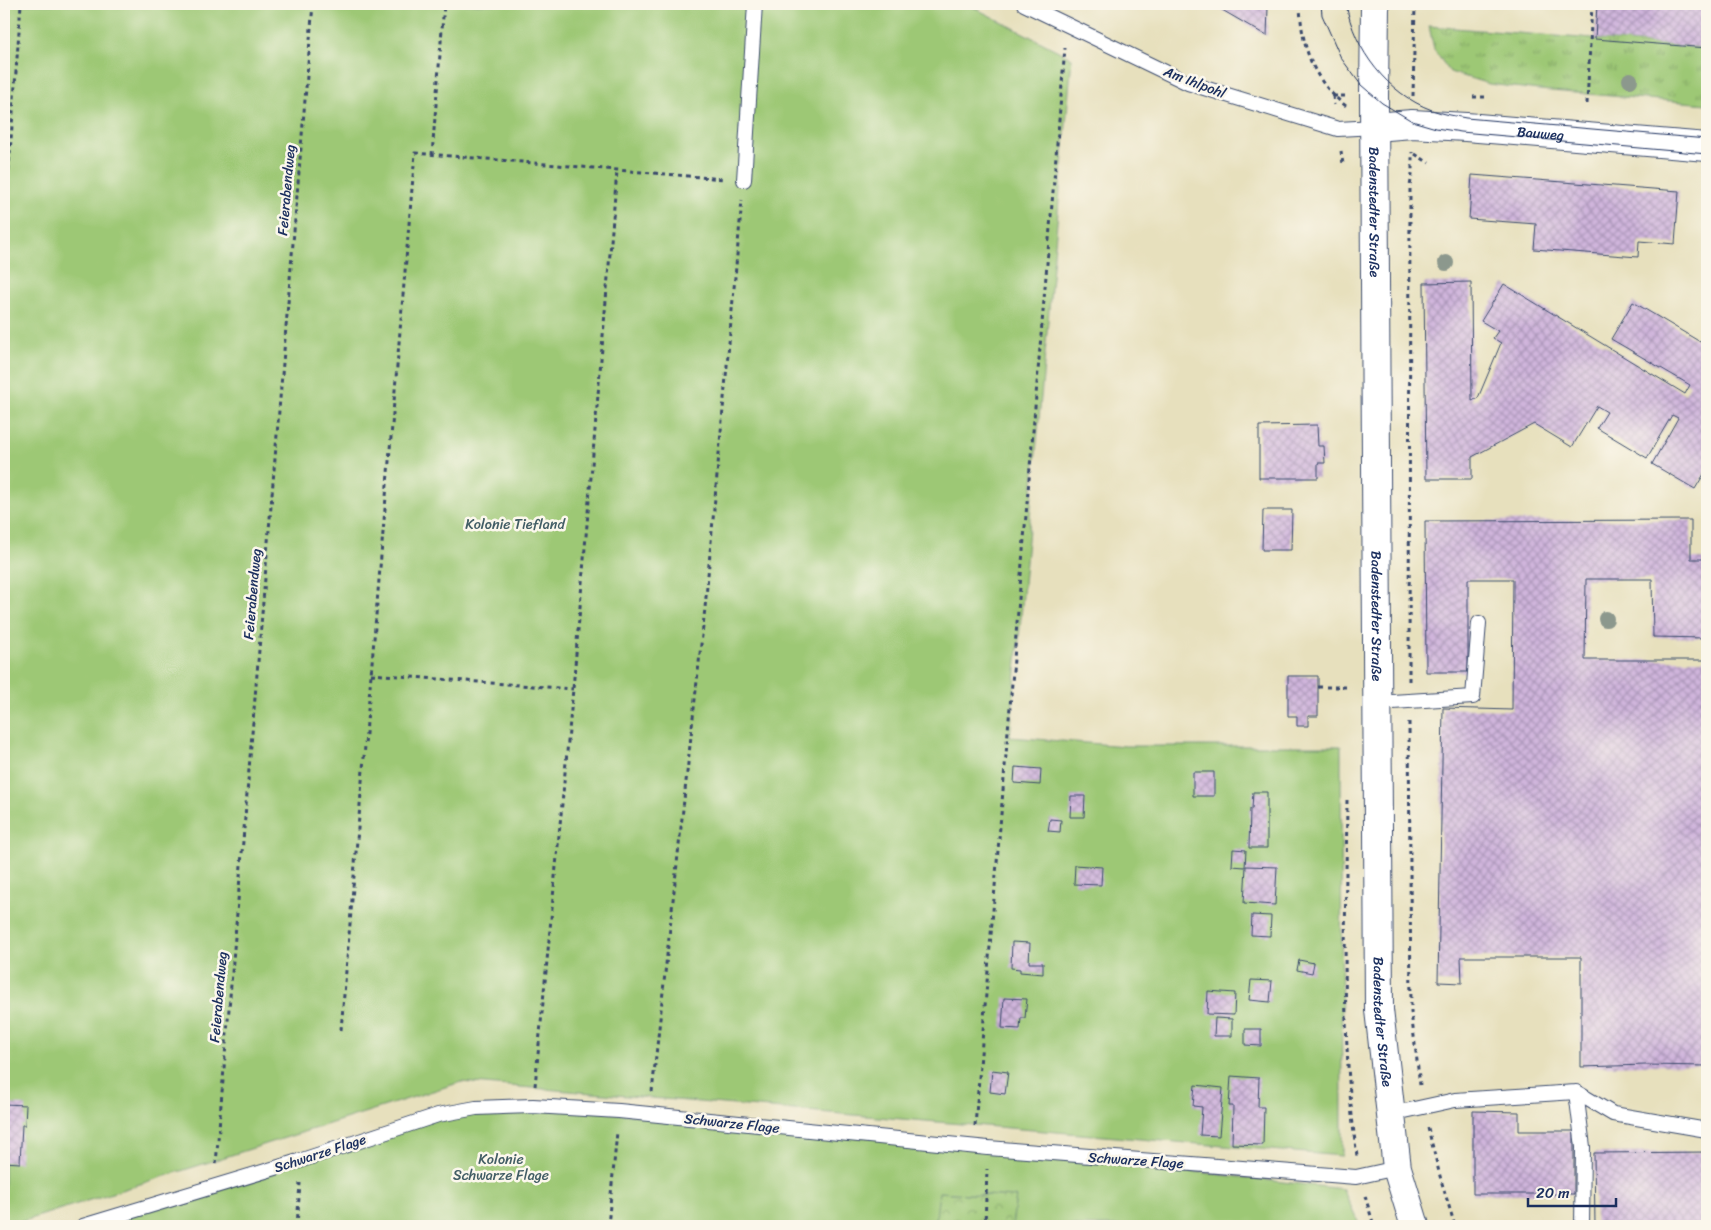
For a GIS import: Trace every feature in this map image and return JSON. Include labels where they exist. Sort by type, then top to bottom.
[{"type":"street","name":"Badenstedter Straße","points":[[1376,4],[1374,96],[1376,703],[1380,1010],[1398,1168],[1414,1226]]},
{"type":"street","name":"Bauweg","points":[[1375,127],[1412,124],[1466,127],[1707,147]]},
{"type":"lane","points":[[744,180],[755,4]]},
{"type":"lane","name":"Am Ihlpohl","points":[[1024,4],[1188,83],[1338,129],[1375,127]]},
{"type":"lane","points":[[1376,703],[1473,697],[1478,623]]},
{"type":"lane","points":[[1391,1114],[1455,1100],[1576,1092],[1613,1114],[1707,1130]]},
{"type":"lane","points":[[1576,1092],[1583,1147],[1582,1226]]},
{"type":"lane","name":"Schwarze Flage","points":[[83,1226],[302,1160],[438,1115],[476,1108],[533,1106],[618,1112],[988,1148],[1356,1177],[1398,1168]]},
{"type":"path","points":[[4,234],[21,4]]},
{"type":"path","name":"Feierabendweg","points":[[214,1186],[313,4]]},
{"type":"path","points":[[432,154],[444,4]]},
{"type":"path","points":[[1300,4],[1300,23],[1312,67],[1333,96]]},
{"type":"path","points":[[1414,4],[1415,44]]},
{"type":"path","points":[[1587,104],[1592,4]]},
{"type":"path","points":[[974,1146],[1067,25]]},
{"type":"path","points":[[341,1030],[414,153],[744,180],[706,598],[650,1115]]},
{"type":"path","points":[[533,1106],[573,689],[617,171]]},
{"type":"path","points":[[371,674],[573,689]]},
{"type":"path","points":[[1318,687],[1347,687]]},
{"type":"path","points":[[608,1226],[618,1112]]},
{"type":"path","points":[[985,1226],[988,1148]]},
{"type":"path","points":[[297,1226],[302,1160]]},
{"type":"green space","name":"Kolonie Tiefland","points":[[4,4],[967,4],[1072,58],[1010,737],[1126,746],[1341,746],[1342,1156],[461,1082],[4,1226]]},
{"type":"green space","points":[[1429,26],[1707,48],[1707,104],[1489,84],[1450,72],[1434,50]]},
{"type":"green space","name":"Kolonie Schwarze Flage","points":[[533,1106],[974,1146],[1343,1189],[1360,1226],[1012,1226],[1016,1197],[939,1192],[935,1226],[83,1226],[438,1115]]},
{"type":"green space","points":[[938,1192],[1016,1197],[1012,1226],[935,1226]]},
{"type":"building","points":[[1217,4],[1262,4],[1268,7],[1267,36],[1217,7]]},
{"type":"building","points":[[1597,4],[1707,4],[1707,48],[1595,39]]},
{"type":"building","points":[[1472,175],[1679,191],[1675,244],[1639,241],[1638,257],[1534,249],[1536,224],[1469,219]]},
{"type":"building","points":[[1471,282],[1472,401],[1478,398],[1501,343],[1493,338],[1498,331],[1481,321],[1504,284],[1685,394],[1690,385],[1611,339],[1633,302],[1707,346],[1707,469],[1695,489],[1652,464],[1678,418],[1672,415],[1647,458],[1597,428],[1607,412],[1597,406],[1572,447],[1534,424],[1472,457],[1472,479],[1426,479],[1424,283]]},
{"type":"building","points":[[1317,425],[1318,446],[1324,446],[1325,463],[1318,463],[1318,478],[1259,478],[1259,426]]},
{"type":"building","points":[[1263,510],[1292,510],[1291,550],[1262,550]]},
{"type":"building","points":[[1691,520],[1691,559],[1707,559],[1707,638],[1653,637],[1652,579],[1586,579],[1585,660],[1707,660],[1707,1066],[1581,1067],[1581,957],[1461,957],[1462,983],[1438,982],[1443,708],[1512,710],[1513,579],[1468,579],[1468,672],[1426,672],[1425,521]]},
{"type":"building","points":[[1288,676],[1318,676],[1318,716],[1308,716],[1308,726],[1297,726],[1297,716],[1288,716]]},
{"type":"building","points":[[1015,767],[1041,769],[1040,785],[1014,783]]},
{"type":"building","points":[[1193,772],[1214,772],[1214,796],[1193,796]]},
{"type":"building","points":[[1253,792],[1267,792],[1267,848],[1249,848],[1250,809],[1252,809]]},
{"type":"building","points":[[1071,796],[1085,796],[1084,817],[1070,817]]},
{"type":"building","points":[[1050,819],[1061,820],[1060,832],[1048,831]]},
{"type":"building","points":[[1233,849],[1246,850],[1245,867],[1232,866]]},
{"type":"building","points":[[1075,865],[1102,867],[1101,885],[1074,884]]},
{"type":"building","points":[[1246,866],[1277,867],[1275,905],[1244,903]]},
{"type":"building","points":[[1252,915],[1271,916],[1270,936],[1251,935]]},
{"type":"building","points":[[1012,942],[1030,943],[1029,963],[1043,963],[1043,974],[1020,972],[1020,969],[1011,968]]},
{"type":"building","points":[[1299,960],[1314,963],[1312,973],[1297,970]]},
{"type":"building","points":[[1251,980],[1272,981],[1270,1002],[1249,1000]]},
{"type":"building","points":[[1208,991],[1235,993],[1234,1015],[1207,1014]]},
{"type":"building","points":[[1004,998],[1027,999],[1025,1018],[1021,1018],[1020,1029],[1002,1028]]},
{"type":"building","points":[[1215,1018],[1232,1019],[1232,1036],[1214,1036]]},
{"type":"building","points":[[1245,1029],[1261,1029],[1261,1046],[1245,1045]]},
{"type":"building","points":[[992,1070],[1008,1072],[1005,1094],[990,1092]]},
{"type":"building","points":[[1231,1076],[1259,1078],[1258,1107],[1264,1107],[1263,1145],[1232,1144],[1233,1106],[1229,1106]]},
{"type":"building","points":[[1195,1085],[1223,1088],[1219,1136],[1200,1135],[1202,1107],[1193,1106]]},
{"type":"building","points":[[4,1104],[26,1105],[25,1125],[22,1125],[20,1163],[4,1162]]},
{"type":"building","points":[[1473,1111],[1519,1112],[1519,1131],[1574,1131],[1574,1194],[1473,1194]]},
{"type":"building","points":[[1707,1152],[1707,1226],[1595,1226],[1594,1153]]},
{"type":"tram line","points":[[1321,4],[1322,15],[1341,58],[1361,85],[1382,103],[1412,121],[1436,128],[1461,132],[1707,154]]},
{"type":"tram line","points":[[1346,4],[1357,38],[1365,54],[1376,68],[1401,93],[1416,103],[1432,110],[1466,118],[1707,139]]}]
